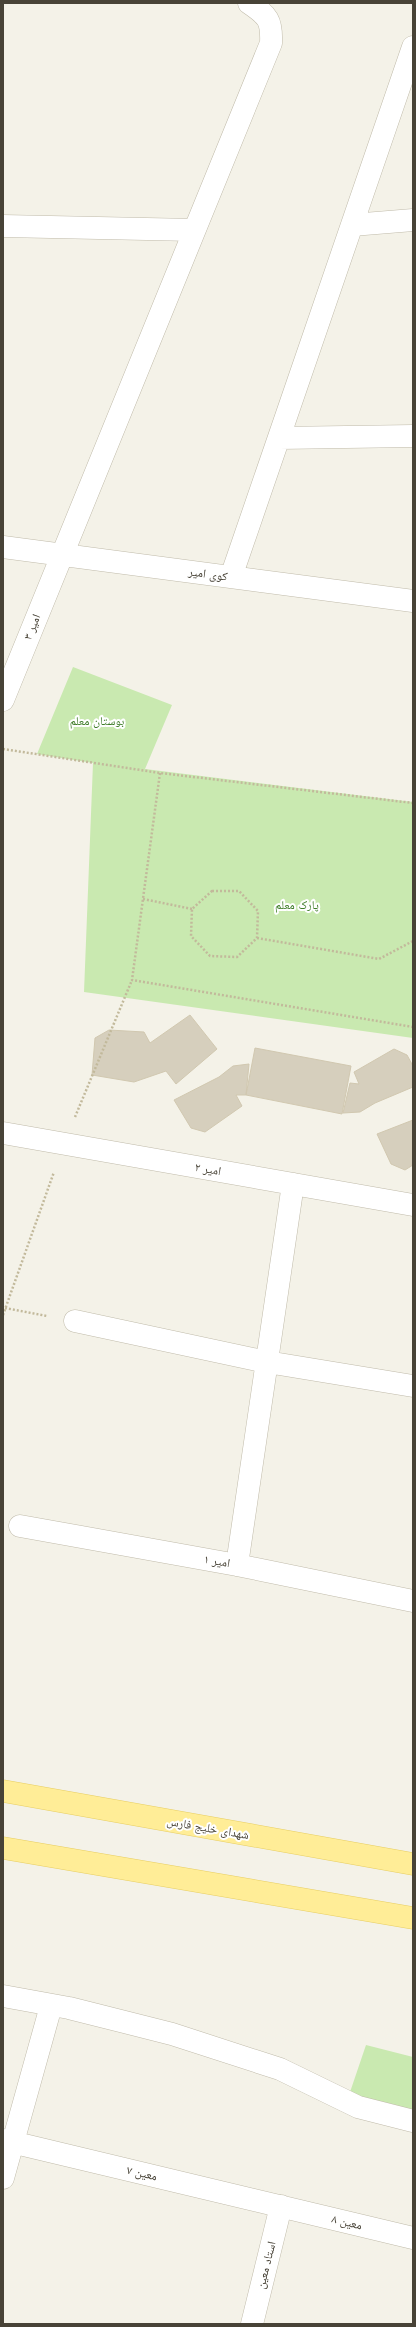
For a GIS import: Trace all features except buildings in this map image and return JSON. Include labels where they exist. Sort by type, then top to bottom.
[{"type":"main road","name":"شهدای خلیج فارس","points":[[3,1791],[413,1864]]},
{"type":"main road","points":[[3,1848],[413,1918]]},
{"type":"street","name":"امیر ۳","points":[[3,700],[271,43],[272,25],[263,12],[249,3]]},
{"type":"street","points":[[231,577],[413,47]]},
{"type":"street","points":[[352,225],[413,220]]},
{"type":"street","points":[[3,226],[194,230]]},
{"type":"street","points":[[279,438],[413,436]]},
{"type":"street","name":"کوی امیر","points":[[3,547],[413,601]]},
{"type":"street","name":"امیر ۲","points":[[3,1133],[413,1206]]},
{"type":"street","points":[[237,1565],[293,1184]]},
{"type":"street","points":[[75,1321],[267,1362],[413,1386]]},
{"type":"street","name":"امیر ۱","points":[[20,1526],[237,1565],[413,1601]]},
{"type":"street","points":[[3,1996],[51,2006],[69,2008],[172,2034],[280,2069],[358,2107],[413,2121]]},
{"type":"street","points":[[3,2178],[8,2141],[51,2006]]},
{"type":"street","name":"معین ۷","points":[[8,2141],[281,2206]]},
{"type":"street","name":"معین ۸","points":[[281,2206],[413,2238]]},
{"type":"street","name":"استاد معین","points":[[252,2324],[281,2206]]},
{"type":"path","points":[[3,749],[160,773],[413,803]]},
{"type":"path","points":[[3,1315],[64,1144],[132,980],[160,773]]},
{"type":"path","points":[[212,891],[239,891],[258,911],[257,938],[237,957],[210,956],[192,936],[192,909],[212,891]]},
{"type":"path","points":[[143,899],[192,909]]},
{"type":"path","points":[[257,938],[379,959],[413,941]]},
{"type":"path","points":[[132,980],[413,1027]]},
{"type":"path","points":[[5,1308],[75,1321]]},
{"type":"green space","name":"پارک معلم","points":[[73,667],[172,705],[145,769],[413,802],[413,1038],[84,992],[93,763],[37,754]]},
{"type":"green space","points":[[366,2045],[413,2057],[413,2112],[348,2098]]},
{"type":"park label","name":"بوستان معلم","points":[[97,721]]}]
